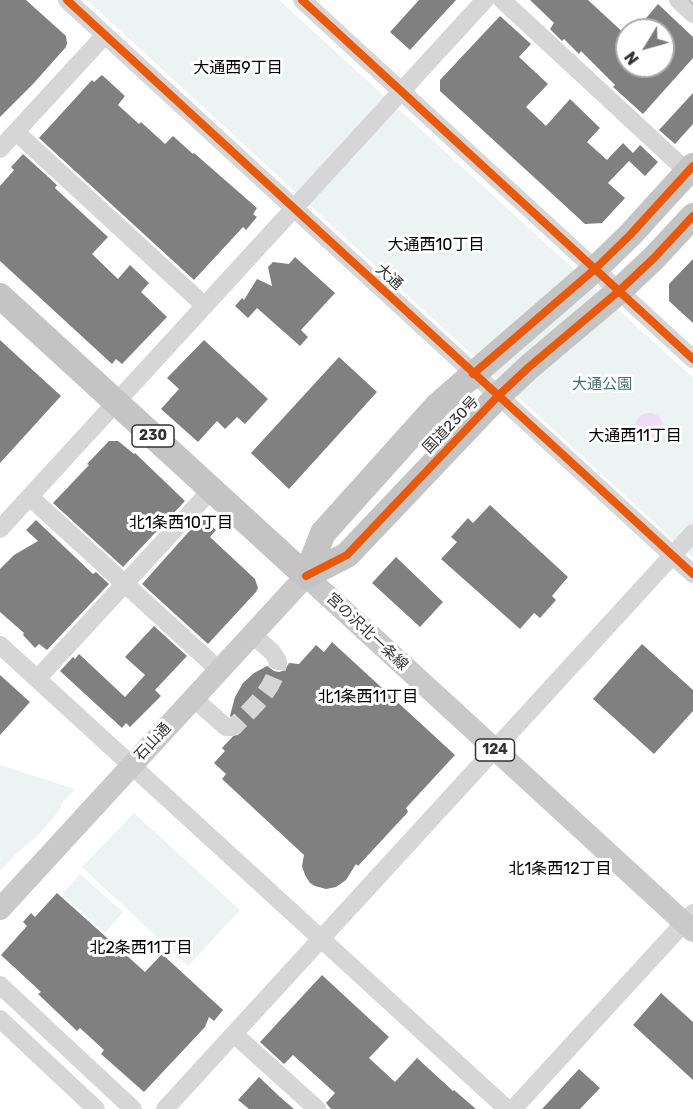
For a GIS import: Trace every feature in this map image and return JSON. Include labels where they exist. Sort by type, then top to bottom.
[{"type":"highway","name":"国道230号","points":[[306,576],[322,533],[438,405],[595,269],[691,171]]},
{"type":"highway","name":"国道230号","points":[[306,576],[347,555],[498,396],[619,291],[693,216]]},
{"type":"highway","name":"230","points":[[0,296],[306,576]]},
{"type":"main road","name":"石山通","points":[[0,909],[306,576]]},
{"type":"main road","name":"宮の沢北一条線","points":[[306,576],[495,750],[690,922]]},
{"type":"street","name":"大通","points":[[67,0],[693,574]]},
{"type":"street","points":[[302,0],[693,359]]},
{"type":"street","points":[[0,529],[485,0]]},
{"type":"street","points":[[502,0],[691,171]]},
{"type":"street","points":[[678,0],[693,14]]},
{"type":"street","points":[[105,35],[7,136],[204,306]]},
{"type":"street","points":[[37,679],[212,489]]},
{"type":"street","points":[[30,497],[219,670]]},
{"type":"street","points":[[165,1109],[693,533]]},
{"type":"street","points":[[252,634],[272,652],[278,661]]},
{"type":"street","points":[[0,645],[507,1109]]},
{"type":"street","points":[[194,698],[226,727]]},
{"type":"street","points":[[513,1109],[690,922]]},
{"type":"street","points":[[0,985],[133,1109]]},
{"type":"street","points":[[0,1019],[96,1109]]},
{"type":"street","points":[[234,1034],[317,1109]]},
{"type":"green space","name":"大通公園","points":[[87,0],[279,0],[693,378],[693,558]]},
{"type":"green space","points":[[0,765],[75,789],[35,838],[0,871]]},
{"type":"green space","points":[[134,813],[240,910],[188,966],[82,867]]},
{"type":"green space","points":[[80,874],[123,912],[105,933],[62,894]]},
{"type":"shaded area","points":[[649,413],[659,417],[663,427],[659,437],[649,441],[639,437],[635,427],[639,417]]},
{"type":"building","points":[[0,0],[26,0],[66,36],[67,43],[33,84],[0,117]]},
{"type":"building","points":[[419,0],[456,0],[410,50],[390,32]]},
{"type":"building","points":[[530,0],[588,0],[615,25],[615,78],[675,78],[675,20],[693,37],[693,58],[643,114],[613,87],[615,85],[581,51],[579,54],[550,29],[554,23]]},
{"type":"building","points":[[658,4],[673,18],[646,18]]},
{"type":"building","points":[[500,16],[531,44],[519,57],[548,84],[526,107],[546,126],[570,99],[600,128],[587,142],[607,160],[623,143],[633,153],[640,145],[658,162],[645,176],[629,161],[608,183],[625,198],[602,223],[585,224],[440,91],[440,80]]},
{"type":"building","points":[[102,75],[125,96],[118,105],[139,124],[141,122],[165,144],[173,136],[257,208],[253,214],[257,217],[246,230],[243,227],[194,280],[39,138],[92,80],[94,82]]},
{"type":"building","points":[[693,93],[693,124],[675,144],[659,130]]},
{"type":"building","points":[[23,154],[57,185],[55,188],[108,237],[92,254],[118,279],[130,265],[149,283],[141,292],[167,317],[122,364],[116,359],[112,364],[0,261],[0,186],[14,170],[11,167]]},
{"type":"building","points":[[295,257],[335,293],[301,330],[308,337],[300,346],[257,308],[248,318],[235,306],[242,298],[244,300],[257,279],[272,286],[268,267],[273,262],[289,264]]},
{"type":"building","points":[[693,259],[693,323],[669,301],[669,284]]},
{"type":"building","points":[[0,340],[61,396],[0,463]]},
{"type":"building","points":[[204,340],[268,399],[245,424],[237,417],[225,429],[217,421],[198,442],[161,409],[179,389],[167,378]]},
{"type":"building","points":[[339,357],[377,392],[289,489],[251,453]]},
{"type":"building","points":[[109,441],[118,441],[135,453],[185,501],[123,567],[53,503]]},
{"type":"building","points":[[490,505],[568,577],[552,596],[556,600],[540,618],[534,613],[520,629],[441,559],[457,542],[451,537],[468,518],[473,523]]},
{"type":"building","points":[[202,517],[216,530],[210,537],[255,579],[258,588],[208,644],[142,584]]},
{"type":"building","points":[[36,520],[93,574],[96,572],[109,584],[47,650],[39,644],[35,648],[23,635],[24,633],[0,612],[0,569],[14,555],[38,541],[26,530]]},
{"type":"building","points":[[396,557],[443,602],[420,627],[372,583]]},
{"type":"building","points":[[154,626],[187,656],[155,690],[161,696],[130,727],[126,723],[122,728],[60,671],[79,654],[125,697],[145,675],[125,657]]},
{"type":"building","points":[[332,642],[455,755],[406,808],[408,812],[358,866],[356,864],[346,880],[336,887],[326,889],[310,883],[302,866],[304,855],[222,779],[226,774],[214,763],[225,751],[222,748],[237,730],[236,723],[230,716],[235,697],[243,683],[254,673],[267,666],[279,672],[285,670],[289,663],[299,664],[316,645],[324,652]]},
{"type":"building","points":[[642,644],[693,690],[693,711],[654,754],[593,699]]},
{"type":"building","points":[[0,675],[30,702],[0,735]]},
{"type":"building","points":[[57,893],[145,972],[162,954],[223,1010],[214,1021],[209,1017],[205,1027],[144,1092],[101,1054],[104,1050],[80,1028],[77,1031],[38,994],[41,992],[1,955],[27,926],[23,922],[31,913],[35,917]]},
{"type":"building","points":[[322,975],[389,1037],[369,1058],[395,1082],[417,1058],[476,1109],[331,1109],[326,1103],[335,1093],[293,1055],[284,1064],[260,1042]]},
{"type":"building","points":[[661,993],[693,1022],[693,1080],[633,1025]]},
{"type":"building","points":[[579,1069],[600,1088],[580,1109],[542,1109]]},
{"type":"building","points":[[259,1077],[294,1109],[249,1109],[238,1100]]},
{"type":"tunnel","points":[[226,727],[234,727],[262,697],[273,680],[278,661]]},
{"type":"tram line","points":[[689,0],[693,4]]},
{"type":"cycle path","points":[[67,0],[693,574]]},
{"type":"cycle path","points":[[302,0],[693,359]]},
{"type":"cycle path","points":[[473,374],[595,269],[630,235],[693,166]]},
{"type":"cycle path","points":[[306,576],[347,555],[498,396],[619,291],[693,216]]},
{"type":"district","name":"大通西9丁目","points":[[238,68]]},
{"type":"district","name":"大通西10丁目","points":[[436,245]]},
{"type":"district","name":"大通西11丁目","points":[[635,436]]},
{"type":"district","name":"北1条西10丁目","points":[[181,523]]},
{"type":"district","name":"北1条西11丁目","points":[[368,697]]},
{"type":"district","name":"北1条西12丁目","points":[[560,869]]},
{"type":"district","name":"北2条西11丁目","points":[[141,948]]}]
